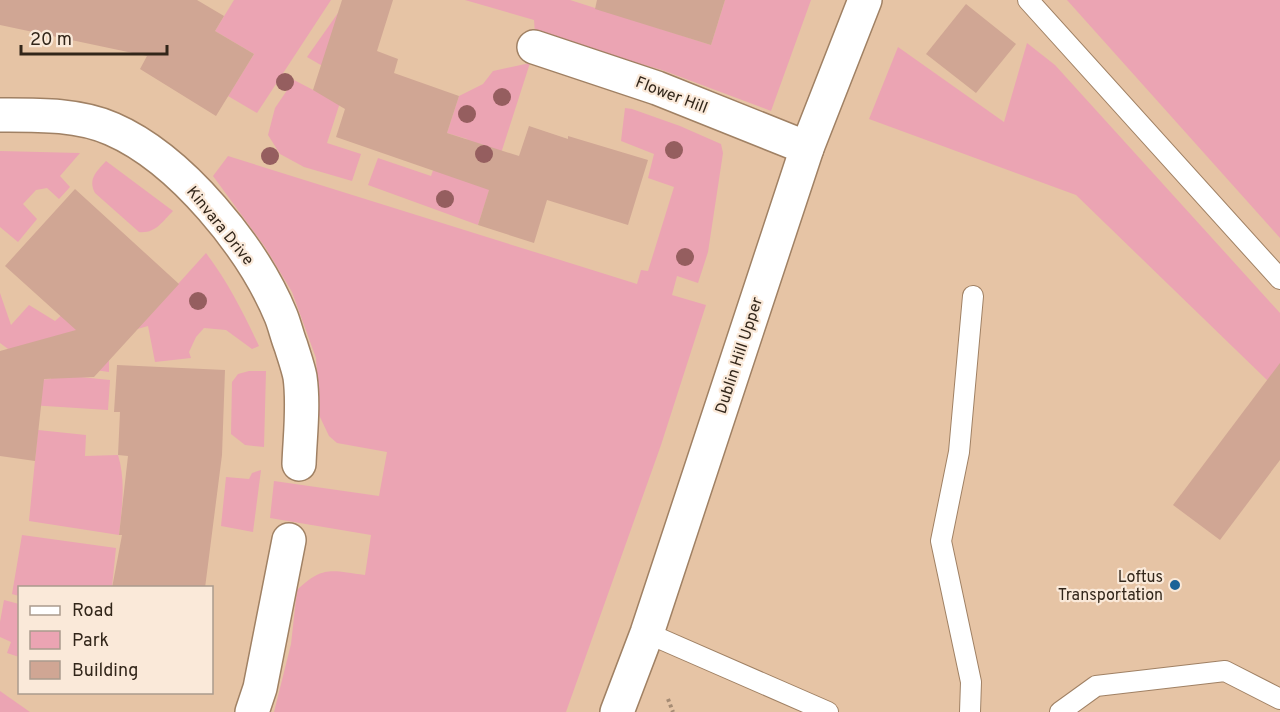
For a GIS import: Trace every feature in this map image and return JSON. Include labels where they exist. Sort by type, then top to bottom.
[{"type":"street","name":"Dublin Hill Upper","points":[[617,712],[647,633],[807,148],[865,0]]},
{"type":"street","name":"Flower Hill","points":[[534,47],[657,88],[807,148]]},
{"type":"street","name":"Kinvara Drive","points":[[0,115],[81,119],[112,129],[135,142],[171,168],[195,189],[253,263],[281,316],[300,376],[299,464]]},
{"type":"street","points":[[252,712],[260,688],[289,540]]},
{"type":"lane","points":[[1028,0],[1280,279]]},
{"type":"lane","points":[[970,712],[971,682],[941,542],[959,452],[973,296]]},
{"type":"lane","points":[[647,633],[828,712]]},
{"type":"lane","points":[[1060,712],[1096,686],[1225,671],[1280,699]]},
{"type":"green space","points":[[234,0],[331,0],[257,113],[228,96],[254,54],[215,31]]},
{"type":"green space","points":[[465,0],[570,0],[711,45],[725,0],[811,0],[771,111],[662,70],[535,34],[534,20]]},
{"type":"green space","points":[[1067,0],[1280,0],[1280,238]]},
{"type":"green space","points":[[338,13],[366,22],[327,143],[361,154],[352,181],[304,167],[280,154],[268,135],[275,108],[294,80],[319,93],[331,71],[307,57]]},
{"type":"green space","points":[[1027,43],[1055,65],[1280,313],[1280,389],[1267,380],[1076,195],[869,119],[898,47],[1004,122]]},
{"type":"green space","points":[[530,63],[478,225],[368,185],[378,158],[431,176],[436,162],[469,147],[467,139],[447,133],[459,96],[483,84],[493,71]]},
{"type":"green space","points":[[625,108],[680,126],[721,144],[723,153],[708,252],[698,283],[677,276],[672,295],[706,305],[661,445],[566,712],[274,712],[291,644],[297,590],[321,573],[336,571],[365,575],[371,535],[270,518],[274,481],[379,496],[387,452],[337,443],[329,436],[319,415],[316,358],[292,292],[265,247],[213,176],[228,156],[637,284],[641,270],[648,271],[674,187],[648,178],[654,154],[621,141]]},
{"type":"green space","points":[[0,151],[80,153],[60,176],[70,187],[59,199],[47,188],[36,190],[23,204],[37,219],[18,242],[0,227]]},
{"type":"green space","points":[[106,161],[173,211],[154,229],[139,232],[95,193],[93,180],[96,172]]},
{"type":"green space","points":[[206,253],[235,298],[259,346],[252,349],[226,330],[204,328],[196,337],[189,352],[191,358],[155,362],[148,326],[109,337],[109,372],[23,360],[0,343],[0,293],[11,325],[29,305],[55,321],[82,297],[150,315]]},
{"type":"green space","points":[[249,371],[266,371],[264,447],[245,445],[231,434],[232,382],[238,374]]},
{"type":"green space","points":[[51,374],[110,380],[108,410],[14,404],[18,381],[51,379]]},
{"type":"green space","points":[[38,430],[86,435],[85,456],[118,455],[123,485],[119,535],[29,521]]},
{"type":"green space","points":[[261,470],[253,532],[221,526],[226,477],[249,479],[252,473]]},
{"type":"green space","points":[[22,535],[116,548],[112,586],[18,586],[18,596],[12,594]]},
{"type":"green space","points":[[4,600],[18,604],[18,657],[7,653],[11,642],[0,637]]},
{"type":"green space","points":[[0,691],[30,712],[0,712]]},
{"type":"building","points":[[0,0],[197,0],[224,16],[215,31],[254,54],[216,116],[140,69],[147,56],[0,25]]},
{"type":"building","points":[[342,0],[393,0],[377,51],[398,59],[394,73],[459,96],[447,133],[519,156],[529,126],[648,160],[628,225],[547,200],[534,243],[478,225],[489,190],[336,137],[345,109],[313,90]]},
{"type":"building","points":[[597,0],[725,0],[711,45],[595,9]]},
{"type":"building","points":[[966,4],[1016,44],[976,93],[926,54]]},
{"type":"building","points":[[75,189],[179,284],[94,377],[44,379],[35,461],[0,456],[0,351],[76,330],[5,266]]},
{"type":"building","points":[[1280,363],[1280,460],[1220,540],[1173,505]]},
{"type":"building","points":[[117,365],[225,370],[222,455],[205,586],[112,586],[122,535],[119,535],[128,456],[118,455],[120,412],[114,412]]},
{"type":"place","name":"Loftus Transportation","points":[[1175,585]]}]
